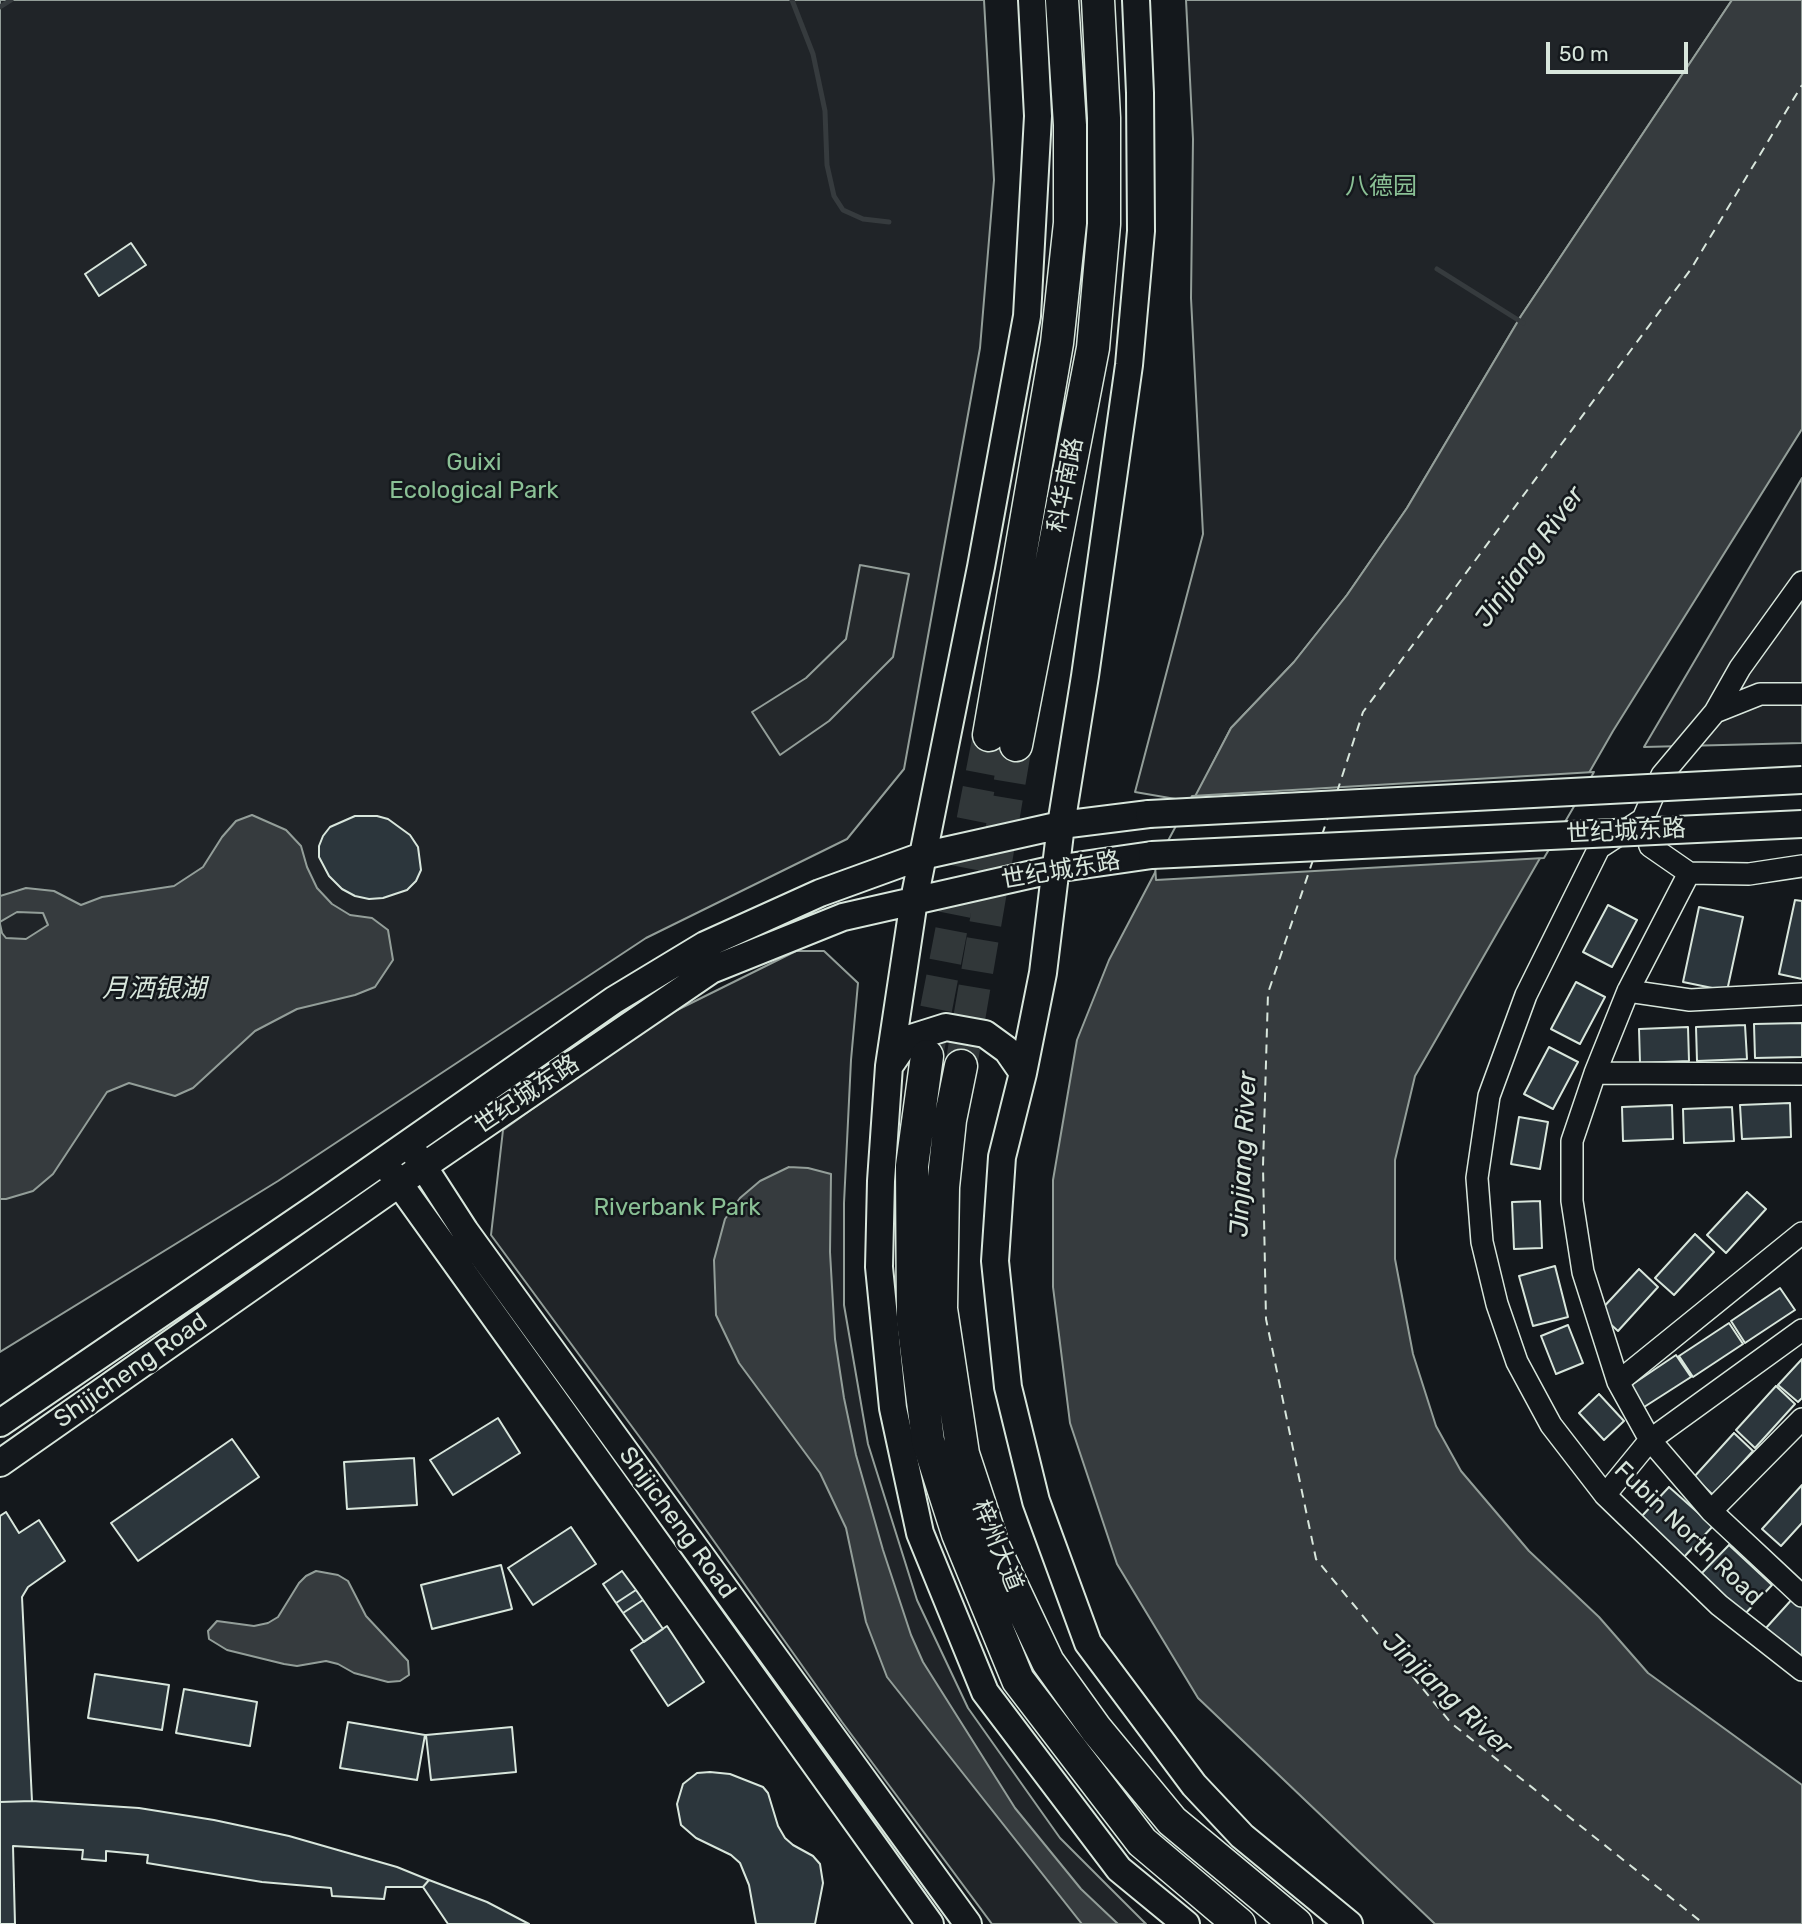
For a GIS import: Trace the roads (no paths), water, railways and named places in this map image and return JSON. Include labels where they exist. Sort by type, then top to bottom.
[{"type":"highway","name":"科华南路","points":[[1062,0],[1070,125],[1070,223],[1057,343],[1002,740],[1093,348],[1104,224],[1104,118],[1098,0]]},
{"type":"highway","name":"梓州大道","points":[[927,1056],[912,1167],[913,1321],[928,1441],[958,1534],[1018,1680],[1142,1842],[1239,1924]]},
{"type":"highway","name":"梓州大道","points":[[961,1066],[950,1120],[943,1187],[941,1309],[963,1454],[994,1548],[1048,1662],[1096,1729],[1172,1821],[1296,1924]]},
{"type":"main road","points":[[1032,0],[1038,116],[1027,316],[980,575],[914,900],[889,1066],[881,1181],[879,1267],[893,1408],[920,1533],[985,1692],[1119,1870],[1186,1924]]},
{"type":"main road","points":[[1136,0],[1141,231],[1129,365],[1061,825],[1043,973],[1023,1073],[1002,1157],[995,1261],[1008,1387],[1036,1501],[1088,1643],[1194,1785],[1242,1836],[1349,1924]]},
{"type":"main road","points":[[1027,316],[1070,223]]},
{"type":"main road","name":"世纪城东路","points":[[408,1144],[614,1000],[705,944],[820,893],[922,856],[1061,825],[1149,814],[1802,780]]},
{"type":"main road","name":"世纪城东路","points":[[399,1183],[710,970],[843,917],[1055,869],[1152,855],[1802,824]]},
{"type":"main road","points":[[889,1066],[908,1039],[946,1027],[985,1034],[1007,1050],[1023,1073]]},
{"type":"main road","name":"Shijicheng Road","points":[[0,1423],[408,1144],[465,1231],[968,1924]]},
{"type":"main road","name":"Shijicheng Road","points":[[383,1161],[930,1924]]},
{"type":"main road","name":"Shijicheng Road","points":[[0,1463],[399,1183]]},
{"type":"street","points":[[1802,582],[1740,668],[1715,712],[1662,775],[1643,819],[1650,846],[1689,873],[1749,874],[1802,866]]},
{"type":"street","points":[[1715,712],[1760,694],[1802,694]]},
{"type":"street","name":"Fubin North Road","points":[[1643,819],[1599,848],[1526,995],[1489,1096],[1478,1178],[1482,1242],[1497,1304],[1517,1362],[1551,1425],[1605,1495],[1718,1605],[1802,1670]]},
{"type":"street","points":[[1689,873],[1628,991],[1595,1073],[1572,1141],[1572,1201],[1583,1272],[1618,1382],[1650,1440],[1711,1511],[1802,1596]]},
{"type":"street","points":[[1628,991],[1690,1000],[1802,994]]},
{"type":"street","points":[[1595,1073],[1802,1074]]},
{"type":"street","points":[[1618,1382],[1802,1233]]},
{"type":"street","points":[[1605,1495],[1650,1440],[1802,1330]]},
{"type":"street","points":[[1711,1511],[1802,1419]]},
{"type":"water","name":"Jinjiang River","points":[[1732,0],[1802,0],[1802,429],[1613,731],[1415,1076],[1395,1160],[1395,1259],[1413,1354],[1436,1426],[1461,1471],[1529,1551],[1599,1617],[1648,1673],[1802,1785],[1802,1924],[1435,1924],[1198,1698],[1117,1564],[1070,1423],[1053,1287],[1053,1180],[1077,1040],[1109,960],[1231,728],[1294,662],[1347,595],[1407,508],[1521,316]]},
{"type":"water","name":"月洒银湖","points":[[252,815],[286,830],[301,846],[317,888],[332,904],[350,915],[372,918],[388,930],[393,960],[375,987],[355,995],[297,1009],[255,1031],[193,1088],[175,1096],[129,1083],[107,1092],[53,1174],[33,1191],[0,1199],[0,924],[6,938],[26,939],[48,925],[43,913],[17,912],[0,922],[0,896],[26,888],[54,891],[81,905],[102,897],[174,886],[203,867],[236,821]]},
{"type":"water","points":[[789,1167],[808,1168],[831,1174],[830,1252],[835,1339],[844,1398],[856,1455],[911,1635],[923,1662],[1015,1808],[1081,1889],[1118,1924],[1082,1924],[887,1677],[866,1622],[846,1528],[820,1473],[739,1363],[716,1315],[714,1260],[725,1219],[740,1198],[760,1181]]},
{"type":"water","points":[[316,1571],[338,1575],[348,1581],[366,1616],[408,1661],[409,1675],[400,1681],[388,1682],[354,1673],[326,1661],[297,1666],[284,1664],[227,1650],[209,1639],[208,1631],[217,1621],[254,1626],[268,1623],[278,1617],[299,1583]]},
{"type":"waterway","points":[[0,7],[11,0]]},
{"type":"waterway","points":[[792,0],[813,54],[825,111],[827,165],[834,196],[843,210],[863,219],[889,222]]},
{"type":"waterway","points":[[1437,269],[1523,323]]},
{"type":"tunnel","points":[[927,1056],[989,735]]},
{"type":"tunnel","points":[[961,1066],[1016,745]]},
{"type":"park label","name":"八德园","points":[[1381,187]]},
{"type":"park label","name":"Guixi Ecological Park","points":[[474,477]]},
{"type":"park label","name":"Riverbank Park","points":[[677,1208]]}]
